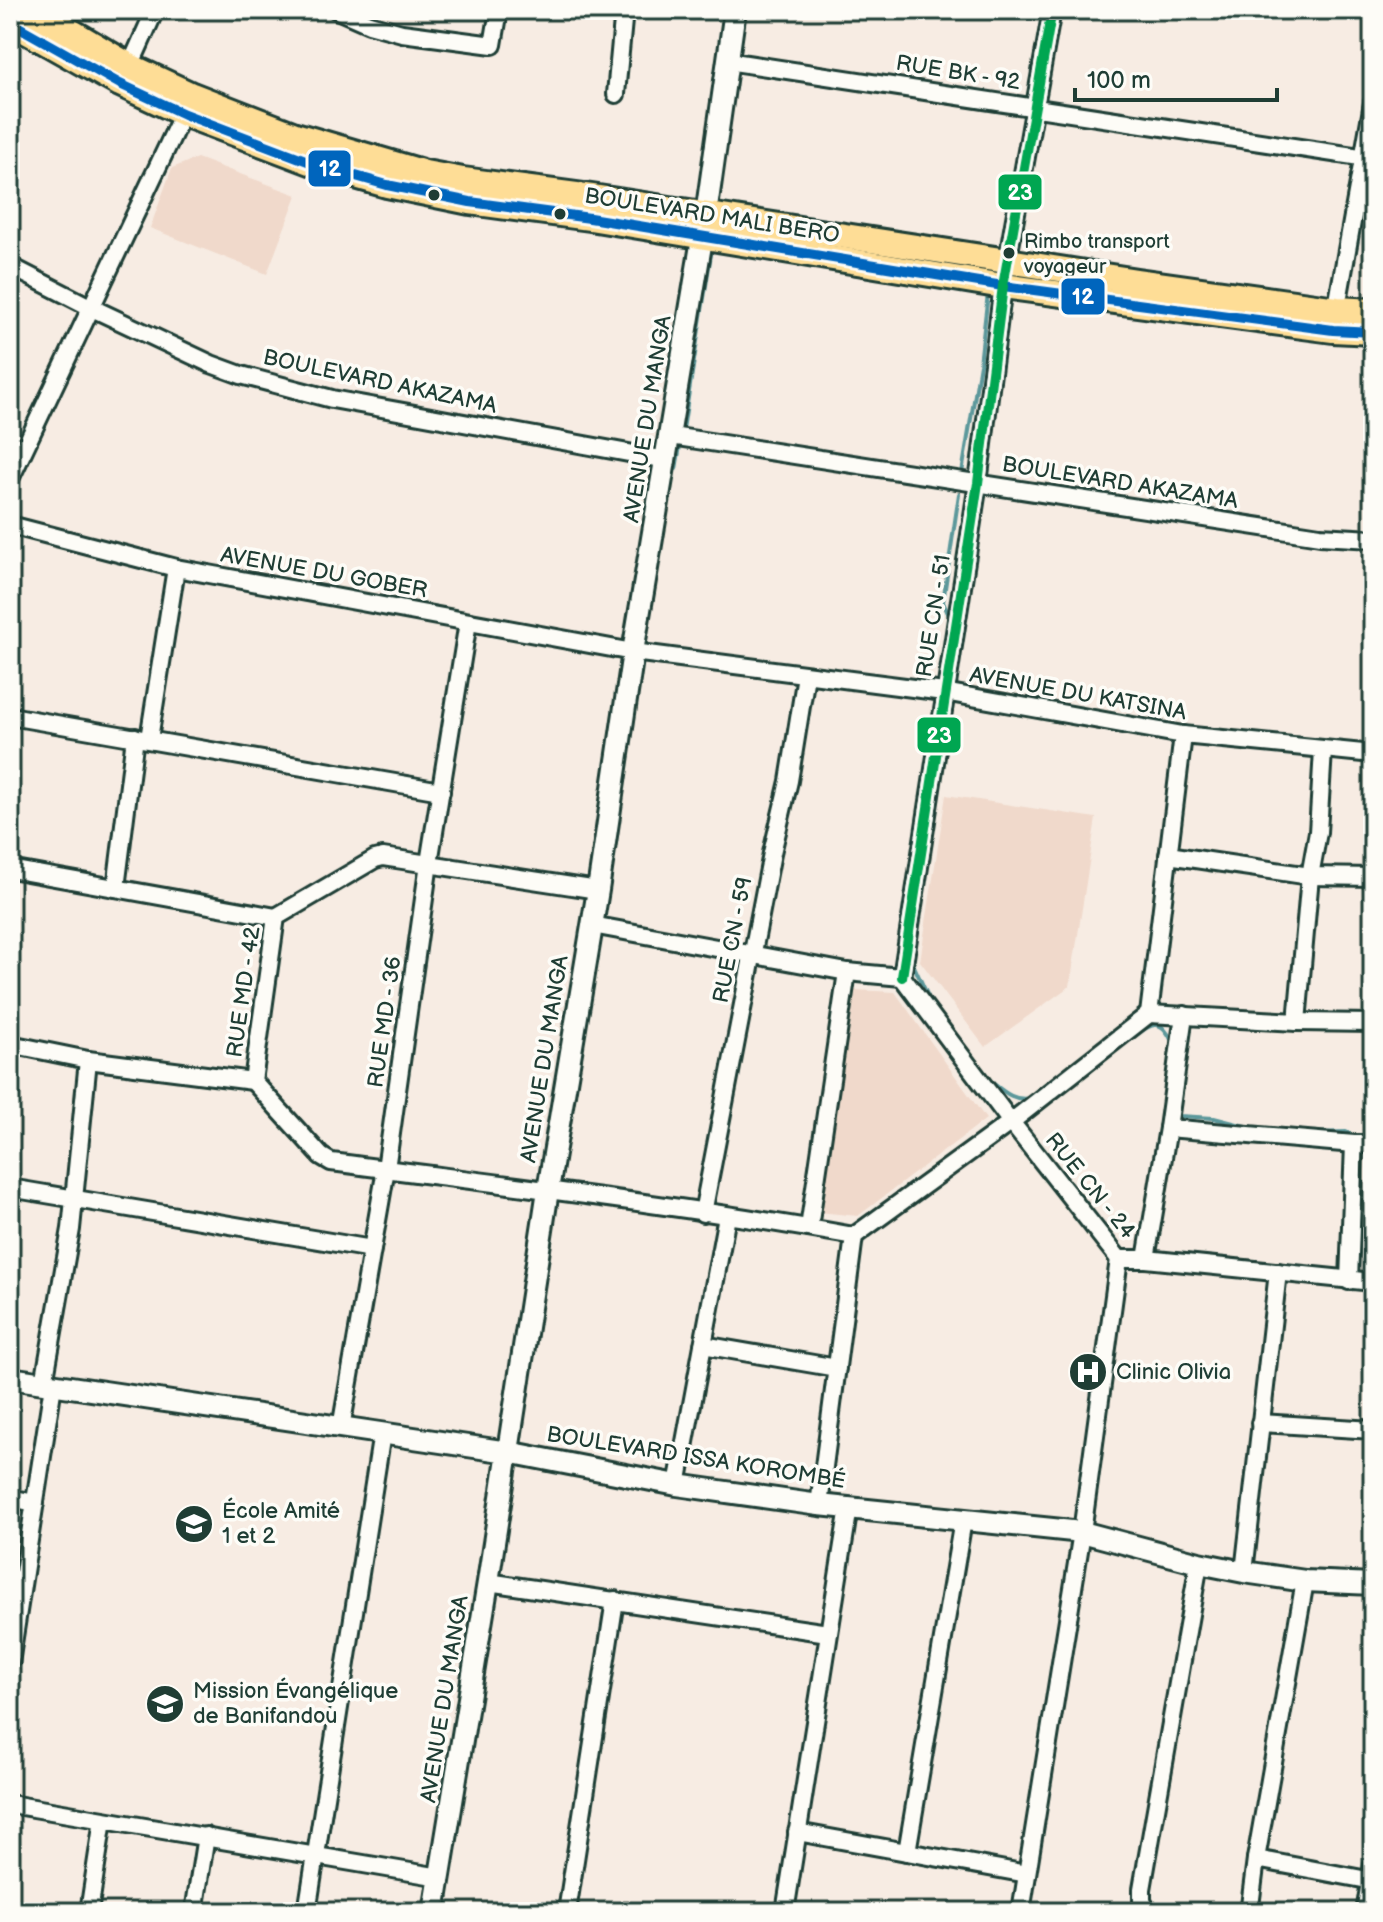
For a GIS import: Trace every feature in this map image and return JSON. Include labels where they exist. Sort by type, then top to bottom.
[{"type":"main road","name":"BOULEVARD MALI BERO","points":[[35,10],[188,104],[321,166],[387,185],[470,202],[1007,261],[1335,319],[1373,332]]},
{"type":"main road","name":"BOULEVARD MALI BERO","points":[[10,22],[120,84],[188,104]]},
{"type":"main road","name":"BOULEVARD MALI BERO","points":[[704,226],[1003,286],[1335,319],[1373,311]]},
{"type":"street","points":[[130,66],[155,10]]},
{"type":"street","points":[[337,10],[369,24],[402,33],[493,45],[499,10]]},
{"type":"street","points":[[616,94],[624,10]]},
{"type":"street","name":"AVENUE DU MANGA","points":[[434,1912],[598,890],[633,652],[671,436],[735,10]]},
{"type":"street","name":"RUE CN - 51","points":[[902,977],[978,483],[1003,286],[1052,10]]},
{"type":"street","name":"RUE BK - 92","points":[[727,61],[1368,158]]},
{"type":"street","points":[[1335,319],[1368,158],[1373,103]]},
{"type":"street","points":[[10,479],[188,104]]},
{"type":"street","name":"BOULEVARD AKAZAMA","points":[[10,266],[224,369],[332,399],[667,460]]},
{"type":"street","name":"BOULEVARD AKAZAMA","points":[[671,436],[1320,536],[1373,539]]},
{"type":"street","name":"AVENUE DU GOBER","points":[[10,525],[176,568],[633,652]]},
{"type":"street","points":[[116,888],[176,568]]},
{"type":"street","name":"RUE MD - 36","points":[[341,1428],[386,1169],[429,863],[468,622]]},
{"type":"street","name":"AVENUE DU KATSINA","points":[[633,652],[944,692],[1183,735],[1373,754]]},
{"type":"street","name":"RUE CN - 59","points":[[703,1213],[772,853],[789,781],[806,675]]},
{"type":"street","points":[[10,716],[441,791]]},
{"type":"street","points":[[1149,1014],[1183,735]]},
{"type":"street","points":[[1297,1022],[1310,876],[1318,832],[1323,750]]},
{"type":"street","points":[[1168,855],[1310,876],[1373,877]]},
{"type":"street","name":"RUE MD - 42","points":[[598,890],[379,857],[276,917],[253,1081],[331,1162],[548,1190],[854,1236]]},
{"type":"street","points":[[10,869],[276,917]]},
{"type":"street","points":[[592,925],[847,972],[902,977]]},
{"type":"street","points":[[809,1228],[847,972]]},
{"type":"street","name":"RUE CN - 24","points":[[902,977],[1119,1259],[1146,1259],[1373,1282]]},
{"type":"street","points":[[819,1505],[854,1236],[1011,1122],[1149,1014],[1373,1023]]},
{"type":"street","points":[[1146,1259],[1184,1015]]},
{"type":"street","points":[[10,1044],[88,1060],[253,1081]]},
{"type":"street","points":[[10,1663],[15,1598],[35,1503],[71,1229],[88,1060]]},
{"type":"street","points":[[1168,1128],[1373,1144]]},
{"type":"street","points":[[1349,1281],[1354,1144]]},
{"type":"street","points":[[10,1188],[372,1249]]},
{"type":"street","points":[[677,1485],[727,1216]]},
{"type":"street","points":[[1021,1912],[1082,1532],[1119,1259]]},
{"type":"street","points":[[1244,1572],[1278,1272]]},
{"type":"street","points":[[703,1345],[837,1368]]},
{"type":"street","name":"BOULEVARD ISSA KOROMBÉ","points":[[10,1378],[508,1452],[677,1485],[819,1505],[1082,1532],[1244,1572],[1305,1581],[1373,1584]]},
{"type":"street","points":[[1260,1423],[1373,1430]]},
{"type":"street","points":[[307,1912],[382,1433]]},
{"type":"street","points":[[10,1498],[35,1503]]},
{"type":"street","points":[[785,1912],[849,1507]]},
{"type":"street","points":[[907,1852],[963,1520]]},
{"type":"street","points":[[1148,1912],[1142,1901],[1142,1889],[1199,1563]]},
{"type":"street","points":[[1246,1912],[1250,1906],[1305,1581]]},
{"type":"street","points":[[488,1582],[828,1633]]},
{"type":"street","points":[[571,1911],[615,1600]]},
{"type":"street","points":[[10,1804],[440,1877]]},
{"type":"street","points":[[89,1912],[103,1820]]},
{"type":"street","points":[[797,1832],[1027,1874]]},
{"type":"street","points":[[194,1912],[206,1836]]},
{"type":"street","points":[[1256,1859],[1372,1876],[1365,1912]]},
{"type":"shaded area","points":[[197,158],[297,195],[267,274],[150,228],[172,168]]},
{"type":"shaded area","points":[[946,795],[1096,818],[1070,986],[985,1047],[920,961]]},
{"type":"shaded area","points":[[855,990],[895,992],[986,1119],[858,1216],[819,1212]]},
{"type":"waterway","points":[[683,429],[712,248]]},
{"type":"waterway","points":[[962,473],[988,293]]},
{"type":"waterway","points":[[676,469],[680,446]]},
{"type":"waterway","points":[[950,618],[943,602],[959,494]]},
{"type":"waterway","points":[[912,956],[931,1003]]},
{"type":"waterway","points":[[1121,1045],[1144,1029],[1157,1025],[1168,1034],[1174,1046]]},
{"type":"waterway","points":[[989,1080],[1013,1097],[1030,1098]]},
{"type":"waterway","points":[[1177,1113],[1179,1116],[1214,1118],[1249,1127]]},
{"type":"waterway","points":[[1290,1131],[1346,1132],[1356,1137]]},
{"type":"transit line","name":"23","points":[[902,977],[978,483],[1003,286],[1052,10]]},
{"type":"transit line","name":"12","points":[[10,22],[120,84],[184,114],[321,166],[387,185],[470,202],[590,218],[1003,286],[1333,330],[1373,332]]},
{"type":"place","name":"Rimbo transport voyageur","points":[[1009,253]]},
{"type":"place","name":"Clinic Olivia","points":[[1088,1372]]},
{"type":"place","name":"École Amité 1 et 2","points":[[194,1524]]},
{"type":"place","name":"Mission Évangélique de Banifandou","points":[[165,1704]]}]
